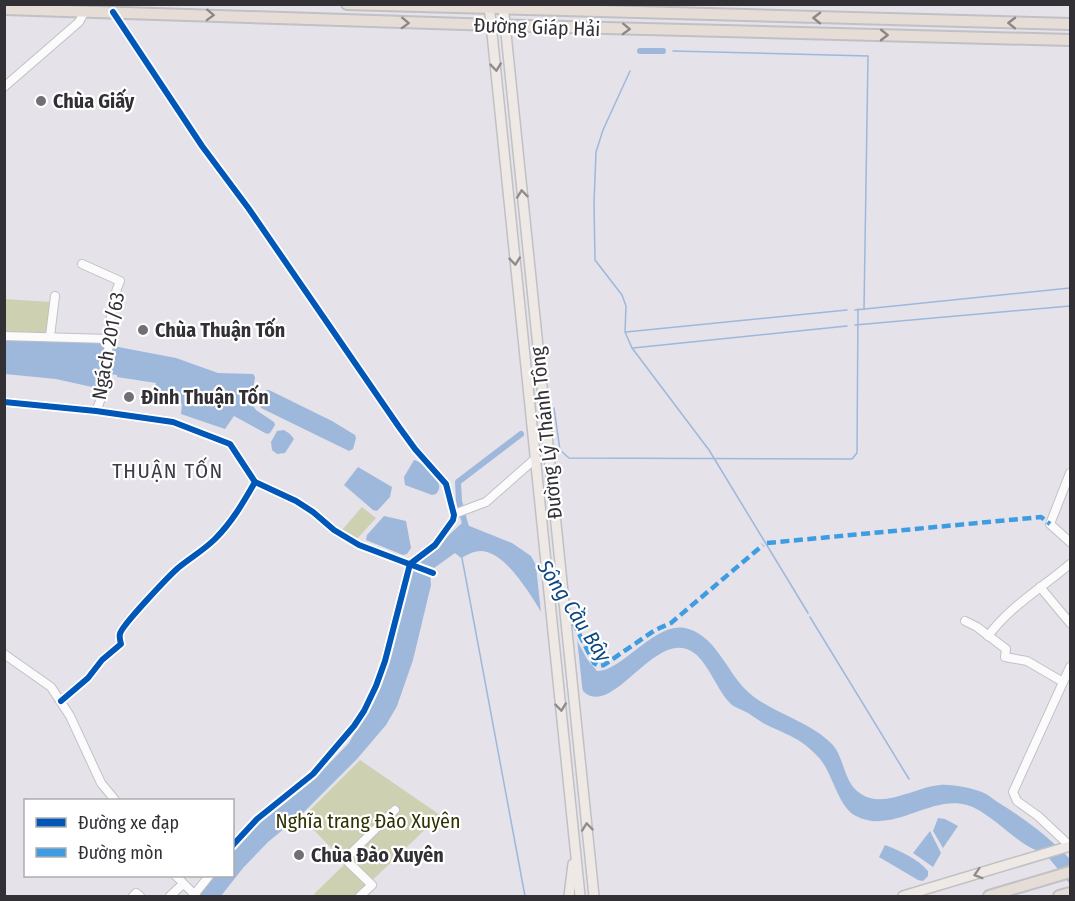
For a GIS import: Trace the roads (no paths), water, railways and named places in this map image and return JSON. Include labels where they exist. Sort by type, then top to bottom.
[{"type":"highway","name":"Đường Giáp Hải","points":[[347,4],[700,10],[717,16],[1071,24]]},
{"type":"highway","name":"Đường Giáp Hải","points":[[4,9],[85,8],[505,26],[1071,40]]},
{"type":"highway","points":[[716,31],[717,16]]},
{"type":"highway","points":[[989,897],[1071,872]]},
{"type":"highway","points":[[1059,897],[1071,893]]},
{"type":"main road","name":"Đường Lý Thánh Tông","points":[[490,6],[580,897]]},
{"type":"main road","name":"Đường Lý Thánh Tông","points":[[503,7],[594,897]]},
{"type":"main road","points":[[534,443],[547,441]]},
{"type":"main road","points":[[570,796],[583,794]]},
{"type":"main road","points":[[569,897],[575,847]]},
{"type":"main road","points":[[903,897],[1067,847]]},
{"type":"main road","points":[[590,860],[599,897]]},
{"type":"street","points":[[4,87],[79,22],[85,8]]},
{"type":"street","points":[[106,9],[249,209],[399,428],[446,484],[456,513],[443,536],[411,565],[385,661],[364,711],[354,726],[313,774],[257,819],[234,844]]},
{"type":"street","name":"Ngách 201/63","points":[[82,264],[120,281],[113,303],[104,393],[96,411]]},
{"type":"street","points":[[50,336],[55,296]]},
{"type":"street","points":[[4,336],[109,339]]},
{"type":"street","points":[[4,402],[96,411],[173,422],[230,444],[255,482],[296,501],[351,541],[433,573]]},
{"type":"street","points":[[456,513],[486,502],[536,459]]},
{"type":"street","points":[[1071,473],[1050,524],[1071,542]]},
{"type":"street","points":[[61,701],[88,678],[102,660],[121,644],[120,634],[129,620],[160,586],[177,569],[213,542],[237,514],[255,482]]},
{"type":"street","points":[[988,636],[999,621],[1024,598],[1071,564]]},
{"type":"street","points":[[1040,587],[1071,623]]},
{"type":"street","points":[[966,621],[1006,649],[1005,657],[1027,662],[1063,682]]},
{"type":"street","points":[[4,654],[48,684],[61,701],[100,783],[113,799]]},
{"type":"street","points":[[1067,847],[1038,816],[1017,801],[1013,792],[1071,667]]},
{"type":"street","points":[[360,897],[372,885],[345,860],[395,810]]},
{"type":"street","points":[[177,877],[195,896],[208,877]]},
{"type":"street","points":[[170,897],[183,884]]},
{"type":"street","points":[[133,897],[136,893],[140,897]]},
{"type":"water","points":[[5,340],[105,343],[101,389],[56,379],[5,374]]},
{"type":"water","points":[[113,346],[176,358],[218,373],[253,374],[255,377],[251,403],[275,425],[267,434],[234,416],[225,429],[181,414],[182,404],[153,392],[156,383],[110,374]]},
{"type":"water","points":[[266,390],[332,421],[355,435],[353,449],[349,451],[261,408],[259,404]]},
{"type":"water","points":[[284,430],[294,439],[285,453],[277,454],[272,450],[271,442],[277,431]]},
{"type":"water","points":[[414,460],[425,466],[438,481],[439,490],[436,494],[432,495],[405,485],[404,477]]},
{"type":"water","points":[[358,467],[392,487],[390,497],[377,511],[344,485]]},
{"type":"water","points":[[384,516],[406,521],[411,548],[407,554],[403,555],[366,540],[367,535]]},
{"type":"water","name":"Sông Cầu Bây","points":[[462,523],[512,543],[531,556],[587,659],[597,671],[617,664],[662,632],[674,628],[685,628],[695,632],[712,645],[737,680],[754,697],[811,728],[832,744],[851,784],[861,794],[870,798],[890,798],[945,785],[984,793],[1018,815],[1054,843],[1070,859],[1070,884],[1044,852],[1026,845],[986,815],[967,805],[953,803],[939,805],[884,821],[870,821],[856,816],[850,812],[840,798],[825,765],[807,746],[732,705],[702,661],[691,651],[677,648],[663,652],[607,694],[594,697],[583,691],[528,591],[500,559],[480,551],[461,558],[455,553],[430,571],[431,585],[413,660],[397,706],[386,725],[357,759],[301,815],[268,842],[221,896],[196,896],[212,877],[234,877],[234,851],[250,831],[321,772],[349,743],[374,699],[387,667],[412,569]]},
{"type":"water","points":[[938,818],[958,826],[943,848],[933,831]]},
{"type":"water","points":[[930,831],[941,853],[933,867],[913,853]]},
{"type":"water","points":[[885,845],[919,862],[928,871],[928,876],[923,881],[918,880],[879,857]]},
{"type":"waterway","points":[[640,51],[663,51]]},
{"type":"waterway","points":[[673,51],[868,56],[864,309]]},
{"type":"waterway","points":[[630,71],[603,130],[596,152],[595,260],[622,295],[626,306],[625,332],[632,348],[709,450],[808,613]]},
{"type":"waterway","points":[[855,310],[1070,288]]},
{"type":"waterway","points":[[855,325],[1070,306]]},
{"type":"waterway","points":[[554,408],[560,450],[569,458],[852,459],[857,453],[858,309]]},
{"type":"waterway","points":[[626,332],[847,310]]},
{"type":"waterway","points":[[633,348],[847,326]]},
{"type":"waterway","points":[[467,531],[459,501],[458,482],[521,434]]},
{"type":"waterway","points":[[462,558],[525,896]]},
{"type":"waterway","points":[[810,617],[909,779]]},
{"type":"place","name":"Chùa Giấy","points":[[41,101]]},
{"type":"place","name":"Chùa Thuận Tốn","points":[[143,330]]},
{"type":"place","name":"Đình Thuận Tốn","points":[[129,397]]},
{"type":"place","name":"Chùa Đào Xuyên","points":[[299,855]]},
{"type":"district","name":"THUẬN TỐN","points":[[168,471]]},
{"type":"park label","name":"Nghĩa trang Đào Xuyên","points":[[368,821]]}]
